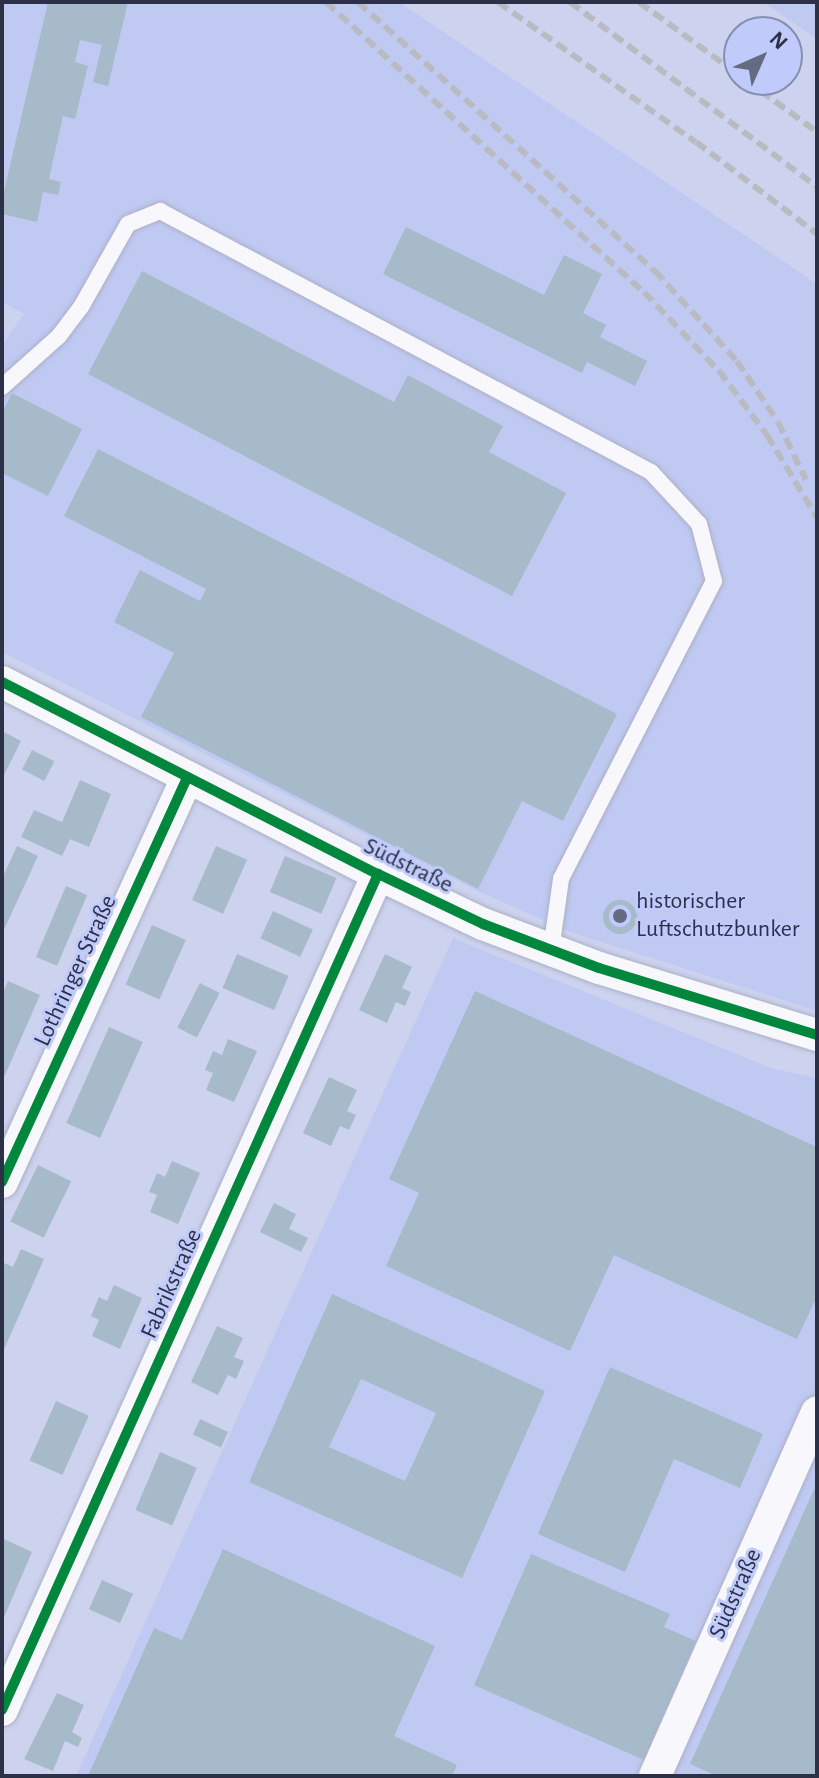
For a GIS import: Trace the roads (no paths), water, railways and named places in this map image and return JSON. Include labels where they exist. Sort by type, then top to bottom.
[{"type":"street","name":"Südstraße","points":[[2,682],[378,874],[483,924],[551,950],[817,1035]]},
{"type":"street","name":"Lothringer Straße","points":[[2,1182],[187,777]]},
{"type":"street","name":"Fabrikstraße","points":[[2,1710],[378,874]]},
{"type":"street","name":"Südstraße","points":[[655,1776],[817,1412]]},
{"type":"lane","points":[[2,387],[59,336],[81,307],[128,224],[160,211],[651,472],[699,524],[714,581],[561,879],[551,950]]},
{"type":"railway","points":[[326,2],[644,292],[719,371],[767,435],[817,518]]},
{"type":"railway","points":[[358,2],[655,271],[737,361],[778,422],[806,480]]},
{"type":"railway","points":[[498,2],[696,142],[817,234]]},
{"type":"railway","points":[[570,2],[817,187]]},
{"type":"railway","points":[[639,2],[723,63]]},
{"type":"railway","points":[[768,96],[817,132]]},
{"type":"place","name":"historischer Luftschutzbunker","points":[[620,916]]}]
